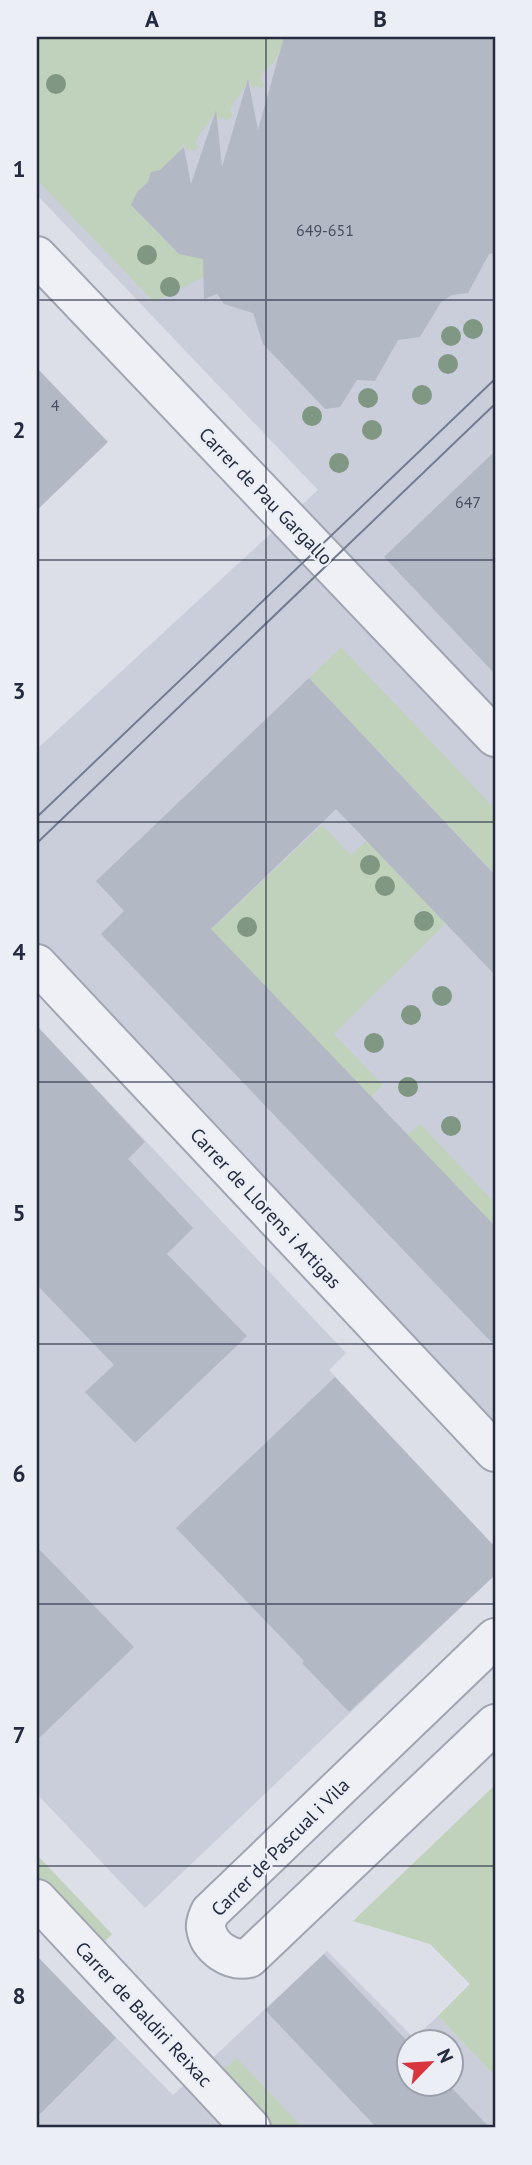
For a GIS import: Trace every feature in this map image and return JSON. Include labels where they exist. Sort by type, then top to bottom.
[{"type":"street","name":"Carrer de Pau Gargallo","points":[[37,256],[495,737]]},
{"type":"street","name":"Carrer de Llorens i Artigas","points":[[37,964],[495,1452]]},
{"type":"street","name":"Carrer de Pascual i Vila","points":[[495,1638],[210,1912],[205,1926],[210,1941],[226,1955],[239,1960],[249,1958],[495,1724]]},
{"type":"street","name":"Carrer de Baldiri Reixac","points":[[37,1899],[251,2128]]},
{"type":"shaded area","points":[[37,37],[495,37],[495,1432],[37,943],[37,749],[318,490],[37,195]]},
{"type":"shaded area","points":[[37,1026],[346,1353],[329,1370],[495,1547],[495,1575],[145,1908],[37,1794]]},
{"type":"shaded area","points":[[327,1951],[404,2028],[396,2028],[396,2098],[466,2098],[466,2045],[495,2076],[495,2128],[37,2128],[37,1957],[173,2095]]},
{"type":"shaded area","points":[[438,2016],[449,2028],[425,2028]]},
{"type":"green space","points":[[37,37],[299,37],[280,50],[274,62],[263,72],[261,79],[264,85],[261,89],[256,85],[253,88],[248,80],[232,106],[230,111],[233,115],[226,121],[223,117],[218,120],[215,112],[199,135],[196,144],[199,147],[194,151],[191,148],[187,151],[183,143],[179,153],[167,163],[165,175],[151,172],[148,182],[133,204],[179,254],[206,253],[204,277],[154,302],[37,180]]},
{"type":"green space","points":[[341,647],[495,809],[495,874],[309,678]]},
{"type":"green space","points":[[322,825],[351,855],[368,839],[447,922],[334,1034],[383,1085],[367,1101],[205,935]]},
{"type":"green space","points":[[420,1124],[495,1203],[495,1239],[402,1140]]},
{"type":"green space","points":[[495,1785],[495,2076],[466,2045],[466,2028],[449,2028],[438,2016],[470,1984],[430,1944],[353,1921]]},
{"type":"green space","points":[[37,1855],[112,1934],[99,1947],[37,1883]]},
{"type":"green space","points":[[237,2058],[303,2128],[270,2128],[219,2073]]},
{"type":"building","points":[[284,37],[495,37],[495,253],[489,254],[468,293],[452,295],[441,302],[420,337],[398,340],[375,381],[357,380],[340,407],[325,409],[263,344],[253,313],[224,304],[217,294],[204,299],[203,259],[179,254],[131,205],[137,192],[148,182],[151,172],[160,170],[184,147],[191,184],[216,110],[222,167],[248,79],[258,130]]},
{"type":"building","points":[[37,368],[108,442],[37,510]]},
{"type":"building","points":[[495,451],[495,674],[384,557]]},
{"type":"building","points":[[309,678],[495,875],[495,975],[336,809],[211,929],[495,1226],[495,1346],[101,934],[124,911],[96,881]]},
{"type":"building","points":[[37,1026],[145,1142],[128,1159],[193,1228],[167,1254],[247,1336],[135,1443],[85,1392],[114,1365],[37,1285]]},
{"type":"building","points":[[335,1377],[495,1547],[495,1575],[349,1712],[302,1663],[304,1661],[176,1528]]},
{"type":"building","points":[[37,1547],[134,1647],[37,1740]]},
{"type":"building","points":[[324,1954],[396,2029],[396,2098],[461,2098],[490,2128],[377,2128],[265,2010]]},
{"type":"building","points":[[37,1956],[116,2038],[37,2117]]},
{"type":"tram line","points":[[37,817],[495,379]]},
{"type":"tram line","points":[[37,843],[495,404]]}]
